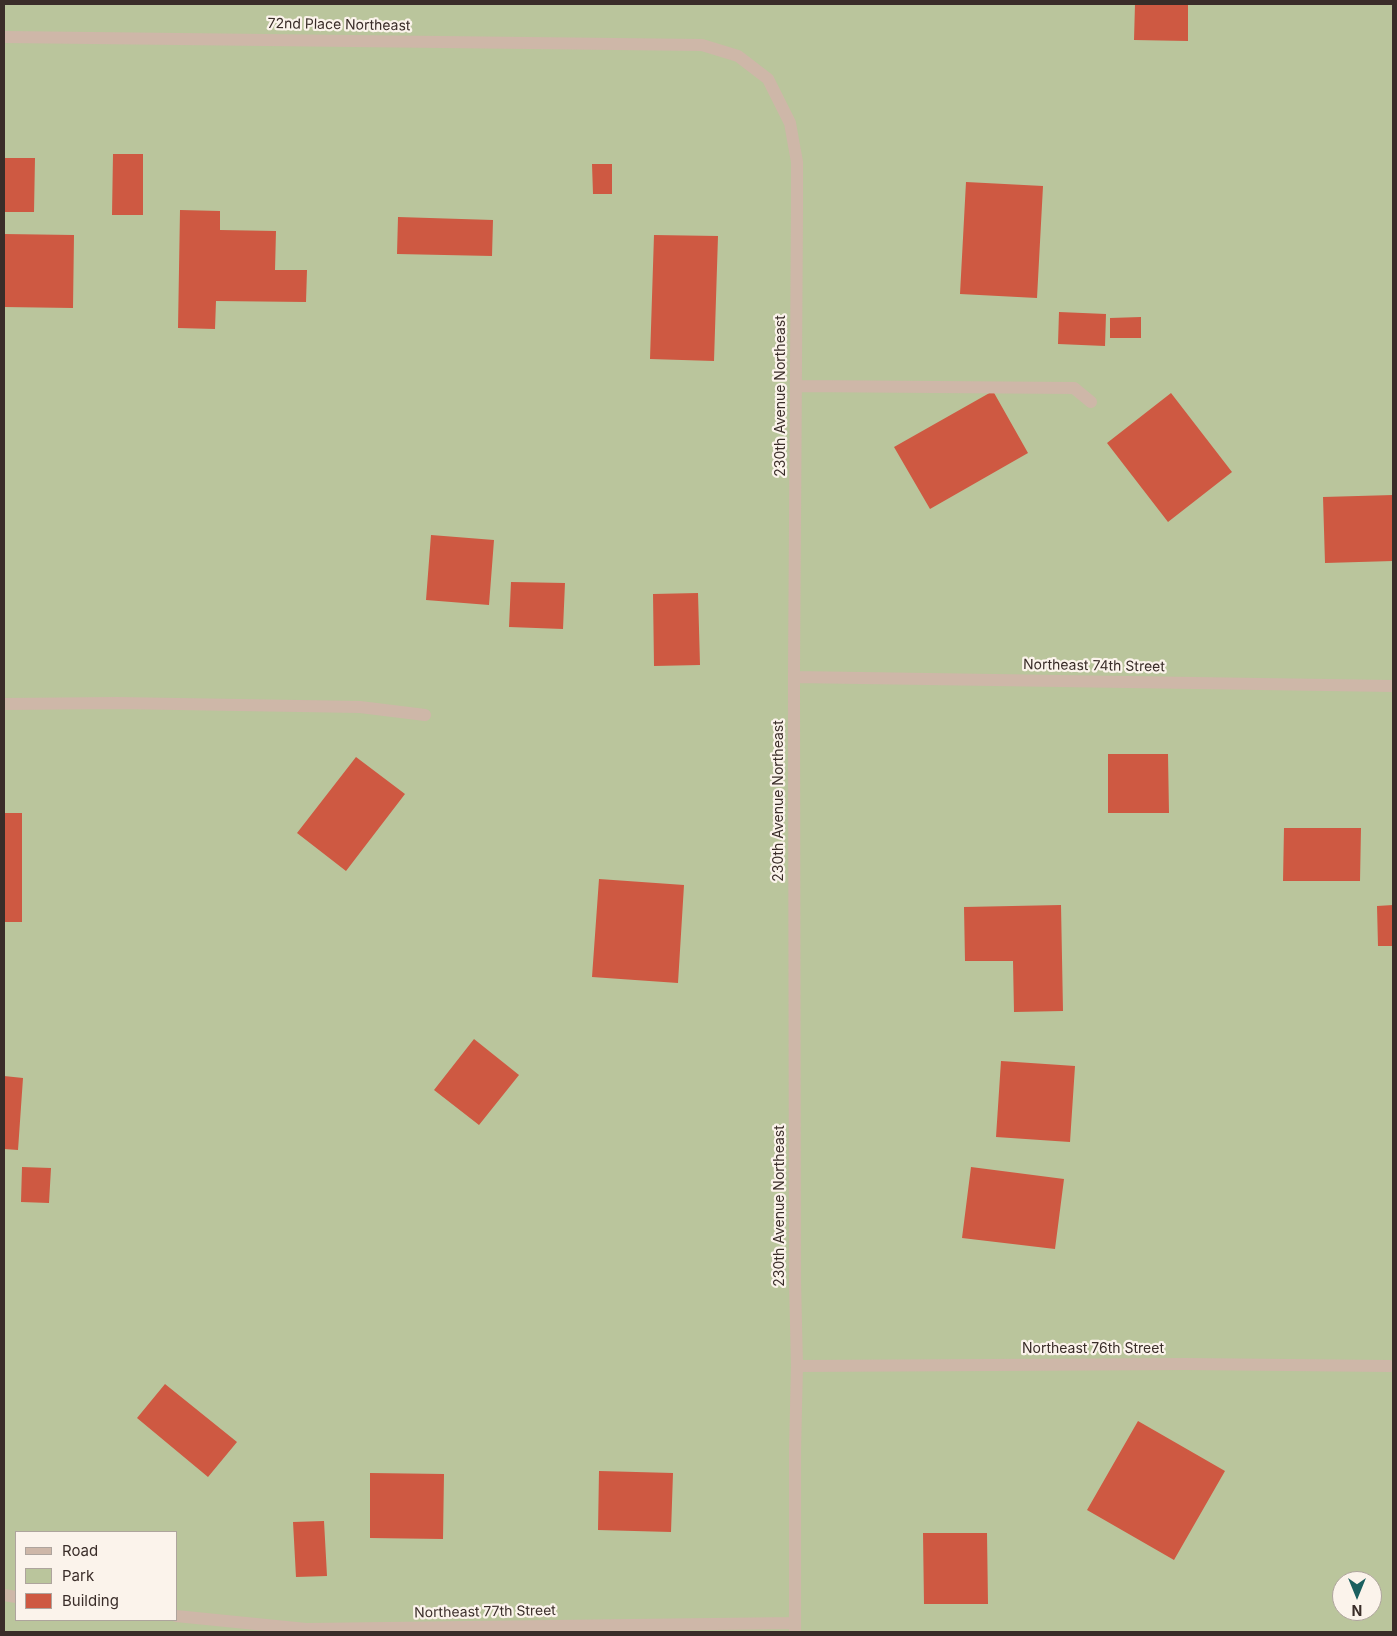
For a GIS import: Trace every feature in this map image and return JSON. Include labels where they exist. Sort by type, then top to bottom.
[{"type":"street","name":"72nd Place Northeast","points":[[4,37],[674,44]]},
{"type":"street","name":"230th Avenue Northeast","points":[[674,44],[702,45],[738,56],[768,79],[790,123],[797,162],[794,677],[794,1282],[797,1366],[794,1449],[795,1628]]},
{"type":"street","points":[[796,386],[1074,388],[1091,402]]},
{"type":"street","name":"Northeast 74th Street","points":[[794,677],[1393,686]]},
{"type":"street","points":[[4,704],[117,703],[350,706],[425,715]]},
{"type":"street","name":"Northeast 76th Street","points":[[797,1366],[1176,1364],[1390,1366]]},
{"type":"street","name":"Northeast 77th Street","points":[[178,1616],[306,1629],[795,1628]]},
{"type":"green space","points":[[4,4],[1393,4],[1393,1632],[4,1632]]},
{"type":"building","points":[[1135,4],[1188,4],[1188,41],[1134,40]]},
{"type":"building","points":[[113,154],[143,154],[143,215],[112,215]]},
{"type":"building","points":[[4,158],[35,158],[34,212],[4,212]]},
{"type":"building","points":[[592,164],[612,164],[612,194],[593,194]]},
{"type":"building","points":[[966,182],[1043,186],[1037,298],[960,294]]},
{"type":"building","points":[[180,210],[220,211],[220,230],[276,231],[275,270],[307,270],[306,302],[216,301],[215,329],[178,328]]},
{"type":"building","points":[[398,217],[493,220],[492,256],[397,254]]},
{"type":"building","points":[[4,234],[74,235],[73,308],[4,307]]},
{"type":"building","points":[[654,235],[718,236],[714,361],[650,359]]},
{"type":"building","points":[[1059,312],[1106,314],[1105,346],[1058,344]]},
{"type":"building","points":[[1141,317],[1141,338],[1110,338],[1110,318]]},
{"type":"building","points":[[993,391],[1028,453],[930,509],[894,447]]},
{"type":"building","points":[[1171,393],[1232,472],[1168,522],[1107,443]]},
{"type":"building","points":[[1393,495],[1393,561],[1325,563],[1323,497]]},
{"type":"building","points":[[431,535],[494,540],[489,605],[426,600]]},
{"type":"building","points":[[511,582],[565,583],[563,629],[509,627]]},
{"type":"building","points":[[698,593],[700,665],[654,666],[653,594]]},
{"type":"building","points":[[1108,754],[1168,754],[1169,813],[1108,813]]},
{"type":"building","points":[[356,757],[405,794],[346,871],[297,833]]},
{"type":"building","points":[[4,813],[22,813],[22,922],[4,922]]},
{"type":"building","points":[[1284,828],[1361,828],[1360,881],[1283,881]]},
{"type":"building","points":[[599,879],[684,885],[678,983],[592,977]]},
{"type":"building","points":[[1061,905],[1063,1011],[1014,1012],[1013,961],[965,961],[964,907]]},
{"type":"building","points":[[1393,905],[1393,946],[1378,946],[1377,906]]},
{"type":"building","points":[[474,1039],[519,1075],[479,1125],[434,1090]]},
{"type":"building","points":[[1001,1061],[1075,1066],[1070,1142],[996,1137]]},
{"type":"building","points":[[4,1076],[23,1078],[18,1150],[4,1149]]},
{"type":"building","points":[[22,1167],[51,1168],[49,1203],[21,1202]]},
{"type":"building","points":[[971,1167],[1064,1179],[1055,1249],[962,1238]]},
{"type":"building","points":[[165,1384],[237,1442],[208,1477],[137,1418]]},
{"type":"building","points":[[1138,1421],[1225,1471],[1174,1560],[1087,1510]]},
{"type":"building","points":[[599,1471],[673,1473],[671,1532],[598,1530]]},
{"type":"building","points":[[370,1473],[444,1474],[443,1539],[370,1538]]},
{"type":"building","points":[[324,1521],[327,1576],[296,1577],[293,1522]]},
{"type":"building","points":[[923,1533],[987,1533],[988,1604],[924,1604]]}]
